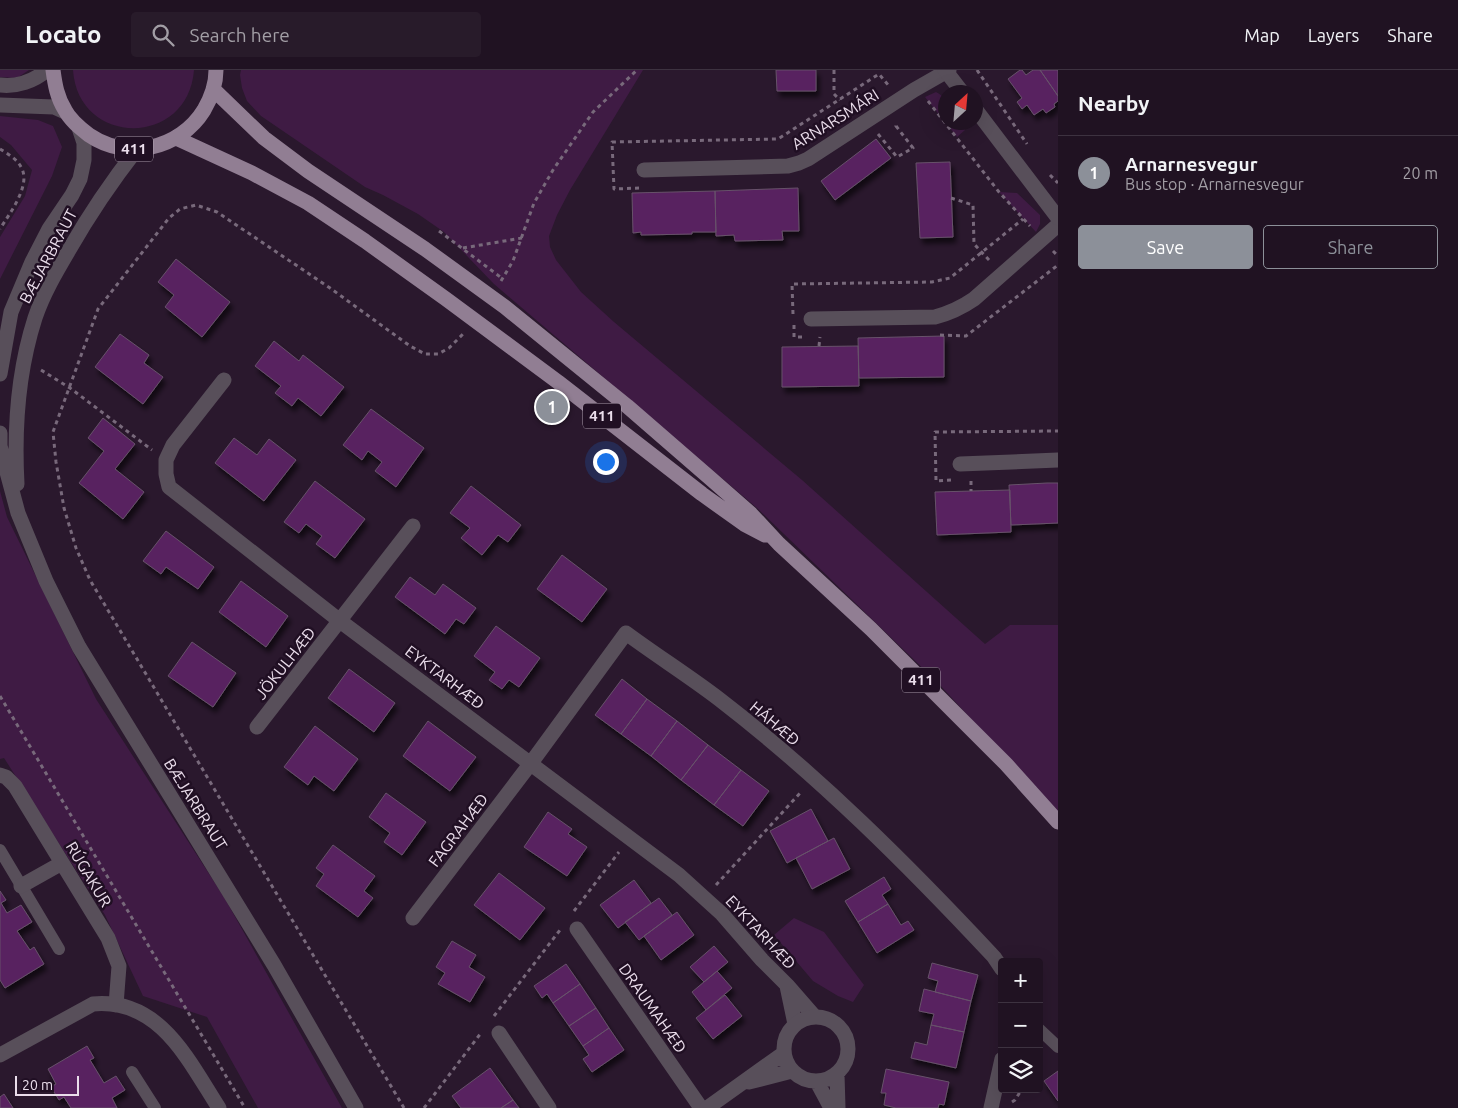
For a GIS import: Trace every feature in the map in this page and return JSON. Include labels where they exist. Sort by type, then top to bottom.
[{"type":"main road","name":"411","points":[[53,70],[55,90],[65,112],[79,128],[96,140],[116,147],[137,149],[151,148],[164,144],[189,129],[208,104],[216,70]]},
{"type":"main road","name":"411","points":[[213,89],[264,138],[286,155],[505,307],[628,406],[703,471],[751,514],[779,544],[884,642],[1006,764],[1058,822]]},
{"type":"main road","name":"411","points":[[176,138],[252,173],[300,199],[365,240],[558,382],[702,494],[744,524],[779,544]]},
{"type":"street","points":[[0,85],[10,86],[29,81],[47,70]]},
{"type":"street","name":"ARNARSMÁRI","points":[[644,170],[788,166],[799,164],[947,71],[957,85]]},
{"type":"street","points":[[0,105],[54,107],[65,112]]},
{"type":"street","points":[[983,119],[1058,218]]},
{"type":"street","name":"BÆJARBRAUT","points":[[0,374],[11,312],[28,270],[49,229],[72,195],[80,179],[84,160],[84,144],[79,128]]},
{"type":"street","name":"BÆJARBRAUT","points":[[18,513],[15,449],[18,405],[28,340],[35,316],[58,267],[111,183],[137,149]]},
{"type":"street","points":[[811,319],[935,316],[962,308],[1058,225]]},
{"type":"street","points":[[166,460],[173,445],[224,380]]},
{"type":"street","name":"BÆJARBRAUT","points":[[0,432],[0,446],[18,513],[46,581],[79,647],[274,966],[356,1108]]},
{"type":"street","name":"EYKTARHÆÐ","points":[[166,460],[166,474],[169,486],[340,621],[679,875],[722,914],[814,1016]]},
{"type":"street","points":[[960,464],[1058,460]]},
{"type":"street","name":"JÖKULHÆÐ","points":[[257,727],[413,526]]},
{"type":"street","name":"HÁHÆÐ","points":[[531,763],[626,633],[719,699],[814,778],[907,866],[998,963]]},
{"type":"street","name":"FAGRAHÆÐ","points":[[413,918],[531,763]]},
{"type":"street","name":"RÚGAKUR","points":[[0,775],[6,777],[15,786],[112,948],[119,966],[116,1005]]},
{"type":"street","points":[[21,886],[62,863]]},
{"type":"street","name":"DRAUMAHÆÐ","points":[[570,924],[701,1108]]},
{"type":"street","name":"EYKTARHÆÐ","points":[[787,985],[795,1024]]},
{"type":"street","points":[[0,1055],[92,1004],[105,1003],[116,1005],[141,1014],[160,1025],[181,1049],[219,1108]]},
{"type":"street","points":[[814,1016],[824,1017],[833,1021],[841,1028],[849,1047],[844,1067],[828,1080],[817,1082],[808,1081],[792,1071],[786,1063],[784,1053],[784,1042],[788,1032],[795,1024],[814,1016]]},
{"type":"street","points":[[494,1027],[549,1108]]},
{"type":"street","points":[[707,1108],[784,1053]]},
{"type":"street","points":[[740,1084],[792,1071]]},
{"type":"street","points":[[837,1074],[838,1108]]},
{"type":"street","points":[[991,1108],[998,1077]]},
{"type":"street","points":[[817,1082],[830,1108]]},
{"type":"lane","points":[[0,850],[59,949]]},
{"type":"lane","points":[[1043,1033],[1058,1048]]},
{"type":"lane","points":[[132,1072],[155,1108]]},
{"type":"path","points":[[498,285],[513,261],[534,203],[553,170],[593,112],[637,70]]},
{"type":"path","points":[[834,70],[834,94],[840,100]]},
{"type":"path","points":[[977,70],[1031,150]]},
{"type":"path","points":[[612,142],[778,139],[880,74],[890,88],[896,83]]},
{"type":"path","points":[[918,88],[999,192],[1058,256]]},
{"type":"path","points":[[0,149],[20,165],[24,172],[24,180],[22,189],[0,229]]},
{"type":"path","points":[[1048,172],[1058,183]]},
{"type":"path","points":[[951,198],[973,205],[974,244],[1003,274]]},
{"type":"path","points":[[403,1108],[90,580],[76,548],[64,508],[53,432],[98,310],[169,218],[180,209],[196,204],[217,212],[330,288],[410,346],[425,354],[438,354],[449,348],[466,331]]},
{"type":"path","points":[[982,252],[1023,219]]},
{"type":"path","points":[[439,231],[503,279]]},
{"type":"path","points":[[462,248],[522,238]]},
{"type":"path","points":[[35,366],[70,388],[166,460]]},
{"type":"path","points":[[971,480],[971,491]]},
{"type":"path","points":[[0,696],[245,1108]]},
{"type":"path","points":[[704,898],[814,778]]},
{"type":"path","points":[[494,1027],[570,924],[630,838]]},
{"type":"path","points":[[424,1108],[484,1029]]},
{"type":"shaded area","points":[[0,70],[29,70],[17,78],[0,77]]},
{"type":"shaded area","points":[[73,70],[194,70],[187,96],[173,114],[154,125],[133,128],[112,124],[93,113],[79,95]]},
{"type":"shaded area","points":[[241,70],[643,70],[570,190],[557,215],[549,236],[550,247],[556,260],[581,292],[614,322],[802,480],[985,644],[1010,625],[1058,625],[1058,813],[938,683],[757,508],[494,284],[444,232],[418,214],[365,187],[261,116],[247,101],[242,88]]},
{"type":"shaded area","points":[[936,92],[938,93],[938,113],[925,97]]},
{"type":"shaded area","points":[[0,116],[38,120],[53,126],[62,147],[52,176],[0,279],[0,237],[25,196],[32,170],[11,145],[0,137]]},
{"type":"shaded area","points":[[951,130],[965,130],[957,137]]},
{"type":"shaded area","points":[[999,192],[1017,193],[1040,215],[1040,224],[1036,232]]},
{"type":"shaded area","points":[[0,491],[7,517],[96,699],[224,897],[342,1108],[258,1108],[207,1017],[143,996],[105,915],[4,758],[0,759]]},
{"type":"shaded area","points":[[794,918],[824,932],[864,985],[853,1002],[838,996],[813,981],[774,935]]},
{"type":"building","points":[[776,70],[816,70],[816,91],[777,91]]},
{"type":"building","points":[[1020,70],[1026,75],[1033,70],[1040,70],[1058,96],[1058,101],[1054,104],[1055,107],[1046,113],[1043,109],[1034,115],[1027,105],[1022,109],[1017,102],[1022,98],[1008,79]]},
{"type":"building","points":[[1040,70],[1058,70],[1058,96]]},
{"type":"building","points":[[876,139],[891,158],[835,200],[821,181]]},
{"type":"building","points":[[950,162],[953,237],[920,238],[916,163]]},
{"type":"building","points":[[798,188],[799,231],[782,231],[783,240],[735,241],[734,235],[716,236],[715,191]]},
{"type":"building","points":[[715,191],[716,232],[641,235],[641,232],[633,233],[632,193]]},
{"type":"building","points":[[176,259],[230,302],[202,337],[165,307],[174,295],[158,282]]},
{"type":"building","points":[[120,334],[149,355],[144,363],[163,377],[143,404],[95,367]]},
{"type":"building","points":[[944,336],[944,377],[859,378],[858,338]]},
{"type":"building","points":[[274,341],[299,361],[303,355],[344,387],[321,416],[298,398],[292,406],[275,393],[281,386],[255,366]]},
{"type":"building","points":[[858,346],[859,386],[782,387],[782,347]]},
{"type":"building","points":[[371,409],[424,448],[396,487],[375,471],[382,462],[368,451],[362,460],[343,445]]},
{"type":"building","points":[[103,418],[135,444],[115,469],[144,492],[123,519],[79,483],[104,451],[88,438]]},
{"type":"building","points":[[234,438],[257,455],[269,439],[296,460],[264,501],[215,463]]},
{"type":"building","points":[[315,481],[365,519],[335,558],[316,544],[322,536],[306,524],[299,533],[284,522]]},
{"type":"building","points":[[1058,483],[1058,523],[1011,525],[1009,485]]},
{"type":"building","points":[[471,486],[521,525],[508,542],[498,535],[482,555],[461,538],[470,528],[450,513]]},
{"type":"building","points":[[1010,490],[1011,532],[937,535],[935,492]]},
{"type":"building","points":[[166,531],[214,567],[198,589],[166,567],[161,574],[143,561]]},
{"type":"building","points":[[562,555],[607,589],[582,622],[537,589]]},
{"type":"building","points":[[410,577],[435,595],[443,584],[476,608],[464,624],[456,619],[445,634],[395,597]]},
{"type":"building","points":[[241,581],[288,616],[266,647],[219,612]]},
{"type":"building","points":[[496,626],[540,658],[519,687],[509,680],[502,689],[489,680],[495,672],[474,656]]},
{"type":"building","points":[[192,642],[236,673],[213,707],[168,676]]},
{"type":"building","points":[[349,669],[395,703],[374,732],[328,698]]},
{"type":"building","points":[[622,679],[647,699],[621,734],[595,715]]},
{"type":"building","points":[[647,699],[677,721],[651,756],[621,734]]},
{"type":"building","points":[[428,721],[476,757],[450,791],[403,756]]},
{"type":"building","points":[[677,721],[708,745],[681,780],[651,756]]},
{"type":"building","points":[[315,726],[358,759],[334,791],[314,776],[308,785],[284,767]]},
{"type":"building","points":[[708,745],[741,770],[714,805],[681,780]]},
{"type":"building","points":[[741,770],[769,791],[743,826],[714,805]]},
{"type":"building","points":[[386,793],[426,822],[402,855],[384,842],[390,833],[369,817]]},
{"type":"building","points":[[811,809],[828,841],[787,863],[770,831]]},
{"type":"building","points":[[548,812],[572,829],[568,834],[587,847],[567,876],[524,847]]},
{"type":"building","points":[[834,838],[850,869],[812,889],[796,858]]},
{"type":"building","points":[[333,845],[375,876],[364,891],[373,898],[358,917],[316,886],[324,874],[316,868]]},
{"type":"building","points":[[499,873],[545,908],[520,940],[474,905]]},
{"type":"building","points":[[884,877],[891,889],[882,895],[888,904],[858,922],[845,901]]},
{"type":"building","points":[[634,880],[651,903],[618,928],[600,905]]},
{"type":"building","points":[[0,891],[6,900],[1,903],[7,913],[21,905],[32,922],[17,931],[30,950],[34,947],[44,964],[5,988],[0,980]]},
{"type":"building","points":[[659,898],[672,915],[639,940],[625,922]]},
{"type":"building","points":[[888,904],[901,925],[908,921],[914,930],[877,953],[858,922]]},
{"type":"building","points":[[677,912],[694,935],[661,960],[644,936]]},
{"type":"building","points":[[452,941],[476,955],[469,967],[485,977],[470,1002],[438,984],[445,973],[436,967]]},
{"type":"building","points":[[714,946],[728,962],[704,982],[690,967]]},
{"type":"building","points":[[932,963],[978,975],[971,1001],[935,992],[938,981],[928,978]]},
{"type":"building","points":[[566,964],[580,984],[553,1003],[547,994],[542,998],[534,986]]},
{"type":"building","points":[[717,971],[732,988],[706,1010],[692,992]]},
{"type":"building","points":[[580,984],[596,1008],[569,1026],[553,1003]]},
{"type":"building","points":[[924,989],[971,1001],[964,1032],[931,1025],[934,1014],[919,1011]]},
{"type":"building","points":[[725,995],[742,1016],[713,1039],[696,1018]]},
{"type":"building","points":[[596,1008],[609,1028],[583,1046],[569,1026]]},
{"type":"building","points":[[931,1025],[964,1032],[956,1068],[911,1058],[915,1042],[927,1045]]},
{"type":"building","points":[[609,1028],[624,1050],[592,1072],[583,1059],[589,1055],[583,1046]]},
{"type":"building","points":[[87,1046],[94,1058],[90,1060],[104,1083],[116,1076],[125,1090],[112,1098],[117,1108],[71,1108],[64,1097],[59,1100],[51,1087],[56,1084],[48,1069]]},
{"type":"building","points":[[490,1068],[513,1100],[501,1108],[461,1108],[452,1096]]},
{"type":"building","points":[[886,1069],[949,1082],[944,1105],[939,1104],[938,1108],[896,1108],[884,1105],[886,1093],[881,1093]]},
{"type":"building","points":[[1058,1071],[1058,1101],[1044,1081]]},
{"type":"building","points":[[4,1094],[13,1108],[0,1108],[0,1097]]},
{"type":"building","points":[[513,1100],[519,1108],[501,1108]]},
{"type":"place","name":"Arnarnesvegur","points":[[552,407]]}]
